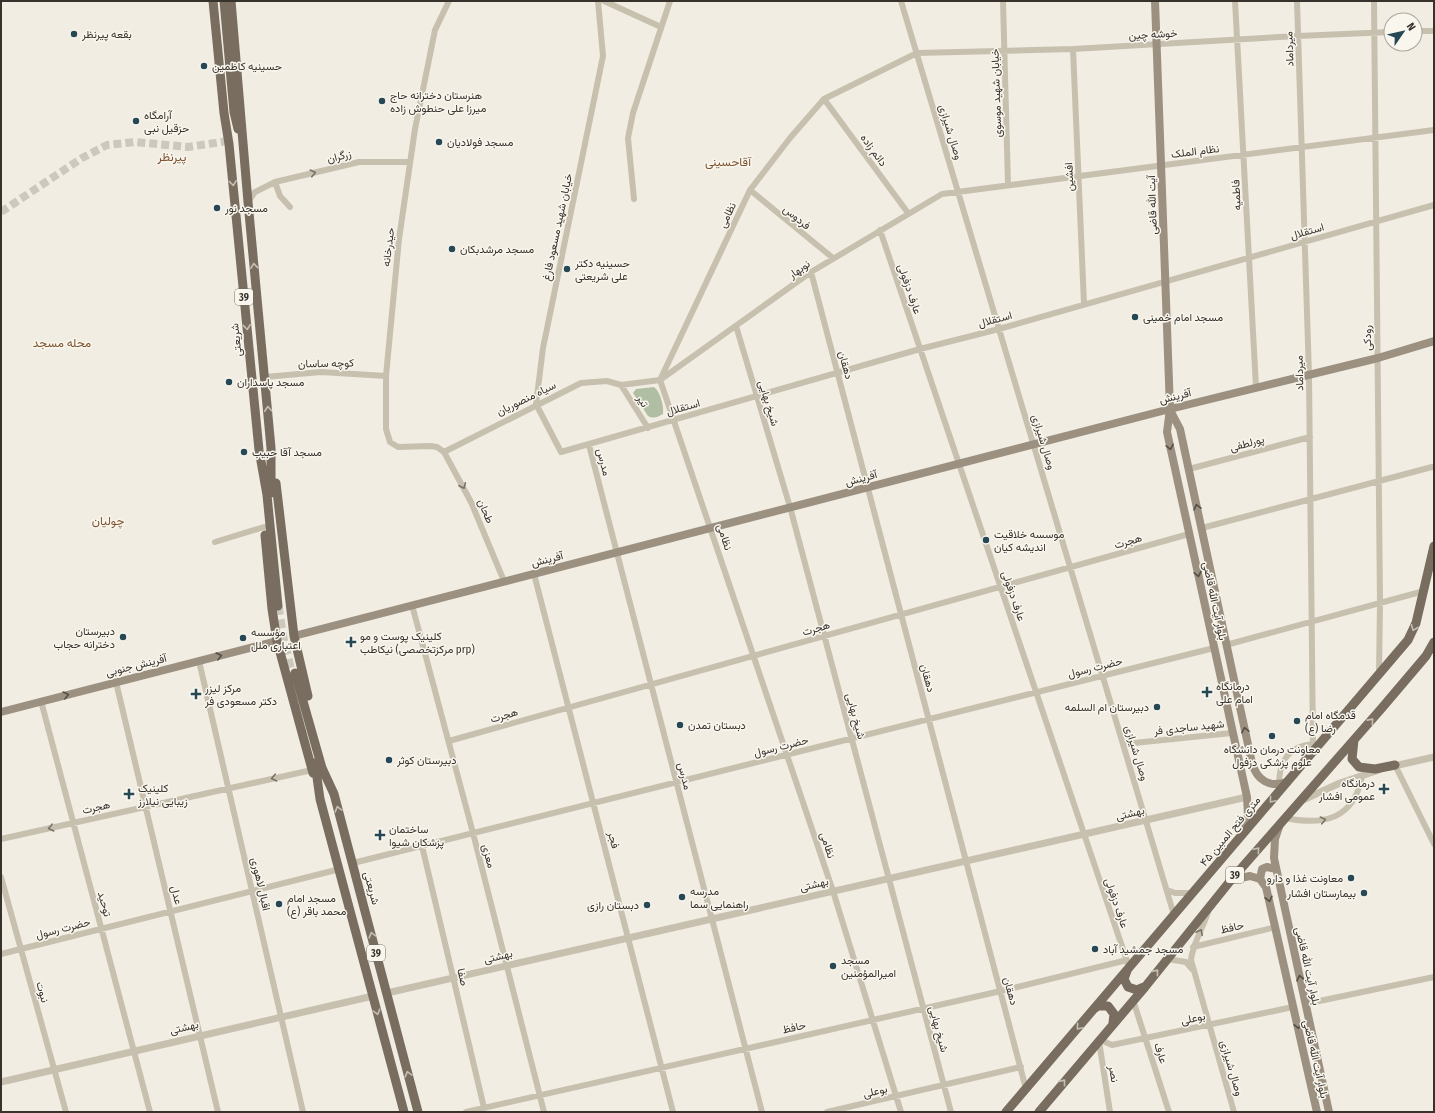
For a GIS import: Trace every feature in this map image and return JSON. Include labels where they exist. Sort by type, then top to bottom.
[{"type":"main road","name":"شریعتی","points":[[213,1],[224,113],[229,144],[259,450],[267,495],[280,607]]},
{"type":"main road","name":"39","points":[[220,1],[230,112],[229,144]]},
{"type":"main road","name":"39","points":[[224,1],[234,112],[243,144],[265,377],[271,448],[280,607]]},
{"type":"main road","points":[[231,1],[243,144]]},
{"type":"main road","name":"آیت الله قاضی","points":[[1155,1],[1170,409]]},
{"type":"main road","name":"آفرینش","points":[[294,636],[1170,409],[1378,358],[1434,341]]},
{"type":"main road","name":"بلوار آیت الله قاضی","points":[[1170,409],[1180,429],[1254,771],[1264,781],[1283,784]]},
{"type":"main road","name":"بلوار آیت الله قاضی","points":[[1170,409],[1167,432],[1246,797],[1248,815],[1243,834]]},
{"type":"main road","points":[[259,450],[264,527],[280,607],[294,636],[294,673],[312,770],[320,798]]},
{"type":"main road","name":"۴۵ متری فتح المبین","points":[[1006,1112],[1094,1009],[1127,966],[1174,916],[1316,744],[1379,674],[1412,634],[1424,591],[1434,546]]},
{"type":"main road","points":[[280,607],[277,640],[294,673]]},
{"type":"main road","points":[[277,640],[294,636]]},
{"type":"main road","name":"آفرینش جنوبی","points":[[1,712],[277,640]]},
{"type":"main road","name":"39","points":[[1039,1112],[1145,986],[1231,880],[1426,656],[1434,642]]},
{"type":"main road","points":[[1214,648],[1226,645]]},
{"type":"main road","name":"شریعتی","points":[[294,673],[322,768],[334,794],[418,1112]]},
{"type":"main road","name":"39","points":[[294,673],[317,769],[320,798],[404,1112]]},
{"type":"main road","points":[[1354,740],[1352,759],[1359,767],[1375,769],[1395,765]]},
{"type":"main road","name":"بلوار آیت‌ الله قاضی","points":[[1282,821],[1274,850],[1276,869],[1330,1112]]},
{"type":"main road","points":[[1231,880],[1250,876],[1260,878],[1260,874],[1267,867],[1276,869]]},
{"type":"main road","name":"بلوار آیت ‌الله قاضی","points":[[1260,878],[1266,887],[1276,927],[1317,1112]]},
{"type":"main road","points":[[1127,966],[1124,979],[1128,987],[1137,990],[1145,986]]},
{"type":"main road","points":[[1094,1009],[1103,1005],[1112,1009],[1114,1014],[1113,1023]]},
{"type":"main road","points":[[1302,1046],[1314,1043]]},
{"type":"street","name":"حیدرخانه","points":[[444,452],[430,446],[402,448],[390,442],[386,429],[386,376],[397,249],[410,162],[435,30],[449,1]]},
{"type":"street","name":"خیابان شهید مسعود فارغ","points":[[536,404],[546,333],[604,56],[598,1]]},
{"type":"street","points":[[604,1],[661,27]]},
{"type":"street","points":[[634,199],[628,138],[633,113],[670,1]]},
{"type":"street","name":"وصال شیرازی","points":[[901,1],[1124,744],[1174,916]]},
{"type":"street","name":"خیابان شهید موسوی","points":[[1003,1],[1008,185]]},
{"type":"street","name":"فاطمیه","points":[[1236,1],[1256,387]]},
{"type":"street","name":"میرداماد","points":[[1297,1],[1309,375],[1312,621],[1316,744]]},
{"type":"street","name":"رودکی","points":[[1374,1],[1380,603],[1379,674]]},
{"type":"street","points":[[1423,32],[1434,31]]},
{"type":"street","name":"خوشه چین","points":[[917,53],[1073,48],[1383,32]]},
{"type":"street","name":"افشین","points":[[1073,48],[1084,304]]},
{"type":"street","name":"نظامی","points":[[901,1112],[833,891],[712,528],[660,380],[750,190],[790,138],[824,99],[917,53]]},
{"type":"street","name":"دائم زاده","points":[[824,99],[908,213]]},
{"type":"street","name":"نظام الملک","points":[[958,192],[1434,130]]},
{"type":"street","name":"زرگران","points":[[248,202],[255,192],[275,182],[359,162],[410,162]]},
{"type":"street","points":[[275,182],[280,196],[290,207]]},
{"type":"street","name":"فردوس","points":[[750,190],[834,258]]},
{"type":"street","name":"نوبهار","points":[[660,380],[811,272],[942,194],[958,192]]},
{"type":"street","name":"استقلال","points":[[536,404],[561,452],[590,445],[920,349],[999,329],[1434,205]]},
{"type":"street","name":"عارف دزفولی","points":[[880,230],[1084,834],[1127,966]]},
{"type":"street","name":"دهقان","points":[[811,272],[1026,1089]]},
{"type":"street","name":"شیخ بهایی","points":[[736,326],[790,507],[951,1112]]},
{"type":"street","name":"کوچه ساسان","points":[[265,377],[321,372],[386,376]]},
{"type":"street","name":"سیاه منصوریان","points":[[444,452],[536,404],[581,383],[607,382],[621,386],[660,380]]},
{"type":"street","name":"تیر","points":[[621,386],[648,428]]},
{"type":"street","name":"پورلطفی","points":[[1189,469],[1310,437]]},
{"type":"street","name":"مدرس","points":[[590,445],[762,1112]]},
{"type":"street","name":"طحان","points":[[444,452],[471,502],[504,581]]},
{"type":"street","points":[[1202,528],[1432,467]]},
{"type":"street","points":[[215,542],[264,527]]},
{"type":"street","name":"هجرت","points":[[449,741],[1189,534]]},
{"type":"street","name":"فجر","points":[[534,574],[673,1112]]},
{"type":"street","points":[[1226,645],[1424,591]]},
{"type":"street","name":"معزی","points":[[412,605],[473,833],[544,1112]]},
{"type":"street","name":"حضرت رسول","points":[[352,863],[1214,648]]},
{"type":"street","name":"اقبال لاهوری","points":[[199,660],[303,1112]]},
{"type":"street","name":"عدل","points":[[116,682],[218,1112]]},
{"type":"street","name":"توحید","points":[[41,701],[150,1112]]},
{"type":"street","name":"شهید ساجدی فر","points":[[1124,744],[1232,733]]},
{"type":"street","points":[[1283,784],[1279,774],[1284,758],[1302,746],[1316,744]]},
{"type":"street","points":[[1299,802],[1325,789],[1395,765],[1434,757]]},
{"type":"street","points":[[1395,765],[1434,844]]},
{"type":"street","name":"هجرت","points":[[1,839],[312,770]]},
{"type":"street","points":[[1282,821],[1314,822],[1328,820],[1340,814],[1354,799],[1362,776]]},
{"type":"street","name":"بهشتی","points":[[387,993],[1246,797]]},
{"type":"street","name":"صفا","points":[[422,846],[485,1110]]},
{"type":"street","name":"حضرت رسول","points":[[1,954],[340,869]]},
{"type":"street","name":"نبوت","points":[[1,877],[66,1112]]},
{"type":"street","points":[[1167,890],[1180,893],[1193,893]]},
{"type":"street","points":[[1193,947],[1205,923],[1210,905]]},
{"type":"street","name":"حافظ","points":[[1193,947],[1276,927]]},
{"type":"street","name":"وصال شیرازی","points":[[1193,947],[1191,960],[1234,1112]]},
{"type":"street","points":[[1167,959],[1186,962],[1194,971]]},
{"type":"street","name":"حافظ","points":[[466,1112],[485,1110],[540,1095],[924,1008],[1127,966]]},
{"type":"street","points":[[1306,1004],[1434,977]]},
{"type":"street","name":"بهشتی","points":[[1,1082],[54,1068],[281,1018],[373,996]]},
{"type":"street","name":"عارف","points":[[1133,1000],[1169,1112]]},
{"type":"street","name":"بوعلی","points":[[1101,1037],[1105,1042],[1112,1045],[1293,1007]]},
{"type":"street","name":"نصر","points":[[1101,1037],[1110,1112]]},
{"type":"street","name":"بوعلی","points":[[827,1112],[1021,1067]]},
{"type":"green space","points":[[654,387],[660,395],[663,414],[658,417],[650,417],[633,393],[636,389]]},
{"type":"tunnel","points":[[1,212],[82,158],[107,145],[135,142],[188,147],[228,141]]},
{"type":"tunnel","points":[[278,606],[283,638],[292,675]]},
{"type":"place","name":"بقعه پیرنظر","points":[[74,34]]},
{"type":"place","name":"حسینیه کاظمین","points":[[204,66]]},
{"type":"place","name":"هنرستان دخترانه حاج میرزا علی حنطوش زاده","points":[[382,101]]},
{"type":"place","name":"آرامگاه حزقیل نبی","points":[[136,121]]},
{"type":"place","name":"مسجد فولادیان","points":[[439,142]]},
{"type":"place","name":"مسجد نور","points":[[217,208]]},
{"type":"place","name":"مسجد مرشدبکان","points":[[452,249]]},
{"type":"place","name":"حسینیه دکتر علی شریعتی","points":[[567,269]]},
{"type":"place","name":"مسجد امام خمینی","points":[[1135,317]]},
{"type":"place","name":"مسجد پاسداران","points":[[229,382]]},
{"type":"place","name":"مسجد آقا حبیب","points":[[244,452]]},
{"type":"place","name":"موسسه خلاقیت اندیشه کیان","points":[[986,540]]},
{"type":"place","name":"دبیرستان دخترانه حجاب","points":[[123,637]]},
{"type":"place","name":"مؤسسه اعتباری ملل","points":[[243,638]]},
{"type":"place","name":"کلینیک پوست و مو نیکاطب (مرکزتخصصی prp)","points":[[351,642]]},
{"type":"place","name":"درمانگاه امام علی","points":[[1207,692]]},
{"type":"place","name":"مرکز لیزر دکتر مسعودی فر","points":[[196,694]]},
{"type":"place","name":"دبیرستان ام السلمه","points":[[1157,707]]},
{"type":"place","name":"قدمگاه امام رضا (ع)","points":[[1297,721]]},
{"type":"place","name":"دبستان تمدن","points":[[680,725]]},
{"type":"place","name":"معاونت درمان دانشگاه علوم پزشکی دزفول","points":[[1272,736]]},
{"type":"place","name":"دبیرستان کوثر","points":[[389,760]]},
{"type":"place","name":"درمانگاه عمومی افشار","points":[[1384,789]]},
{"type":"place","name":"کلینیک زیبایی نیلارز","points":[[129,794]]},
{"type":"place","name":"ساختمان پزشکان شیوا","points":[[380,835]]},
{"type":"place","name":"معاونت غذا و دارو","points":[[1351,878]]},
{"type":"place","name":"بیمارستان افشار","points":[[1364,893]]},
{"type":"place","name":"مدرسه راهنمایی سما","points":[[682,897]]},
{"type":"place","name":"مسجد امام محمد باقر (ع)","points":[[279,904]]},
{"type":"place","name":"دبستان رازی","points":[[647,905]]},
{"type":"place","name":"مسجد جمشید آباد","points":[[1095,949]]},
{"type":"place","name":"مسجد امیرالمؤمنین","points":[[833,966]]},
{"type":"district","name":"پیرنظر","points":[[172,157]]},
{"type":"district","name":"آقاحسینی","points":[[728,162]]},
{"type":"district","name":"محله مسجد","points":[[62,343]]},
{"type":"district","name":"چولیان","points":[[108,521]]}]
